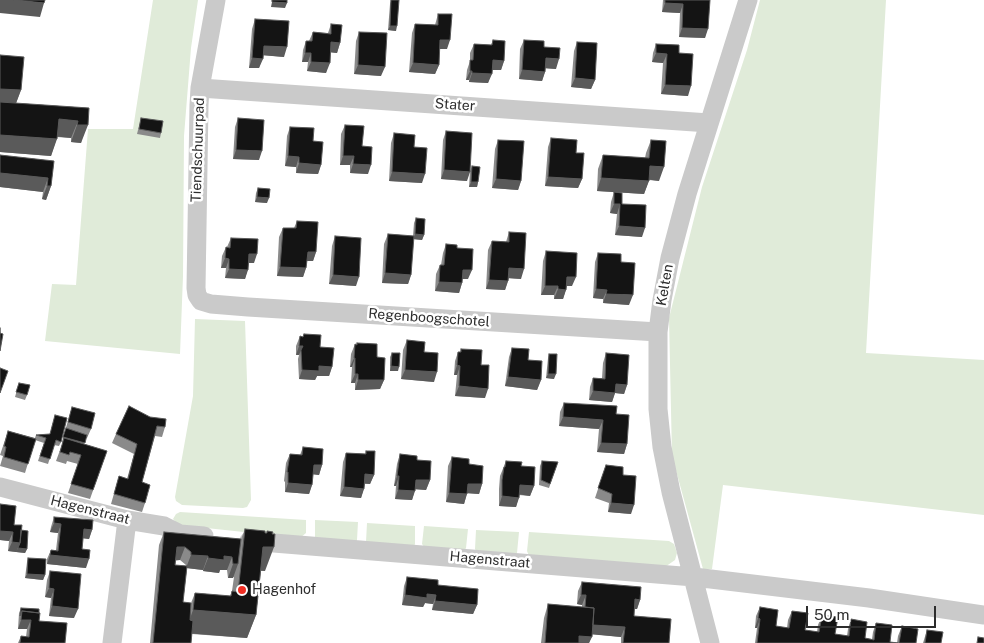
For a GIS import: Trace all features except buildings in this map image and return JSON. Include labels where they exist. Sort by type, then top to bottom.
[{"type":"street","name":"Tiendschuurpad","points":[[201,301],[196,288],[197,141],[200,88],[216,0]]},
{"type":"street","name":"Kelten","points":[[710,643],[671,492],[662,447],[658,409],[658,332],[670,258],[687,194],[748,0]]},
{"type":"street","name":"Stater","points":[[200,88],[709,122]]},
{"type":"street","name":"Regenboogschotel","points":[[201,301],[211,304],[248,307],[658,332]]},
{"type":"street","name":"Hagenstraat","points":[[0,487],[127,520],[164,526],[180,534],[694,577],[869,598],[984,615]]},
{"type":"street","points":[[112,643],[127,520]]},
{"type":"green space","points":[[153,0],[198,0],[191,48],[184,136],[183,276],[180,354],[45,341],[52,284],[76,285],[88,129],[133,129]]},
{"type":"green space","points":[[760,0],[886,0],[866,353],[984,360],[984,515],[723,485],[712,569],[703,569],[672,456],[669,318],[702,187],[747,50]]},
{"type":"green space","points":[[195,319],[245,321],[251,500],[247,507],[182,505],[176,501],[175,497],[193,396]]},
{"type":"green space","points":[[180,512],[306,520],[306,533],[300,538],[178,525],[173,519]]},
{"type":"green space","points":[[315,520],[358,522],[356,542],[315,537]]},
{"type":"green space","points":[[367,523],[415,526],[415,544],[414,546],[366,542]]},
{"type":"green space","points":[[424,526],[468,529],[466,548],[464,551],[425,548],[422,544]]},
{"type":"green space","points":[[476,530],[519,532],[517,553],[514,556],[477,552],[475,549]]},
{"type":"green space","points":[[529,532],[669,541],[674,544],[677,553],[675,560],[665,567],[529,556],[527,551]]},
{"type":"place","name":"Hagenhof","points":[[242,590]]}]
